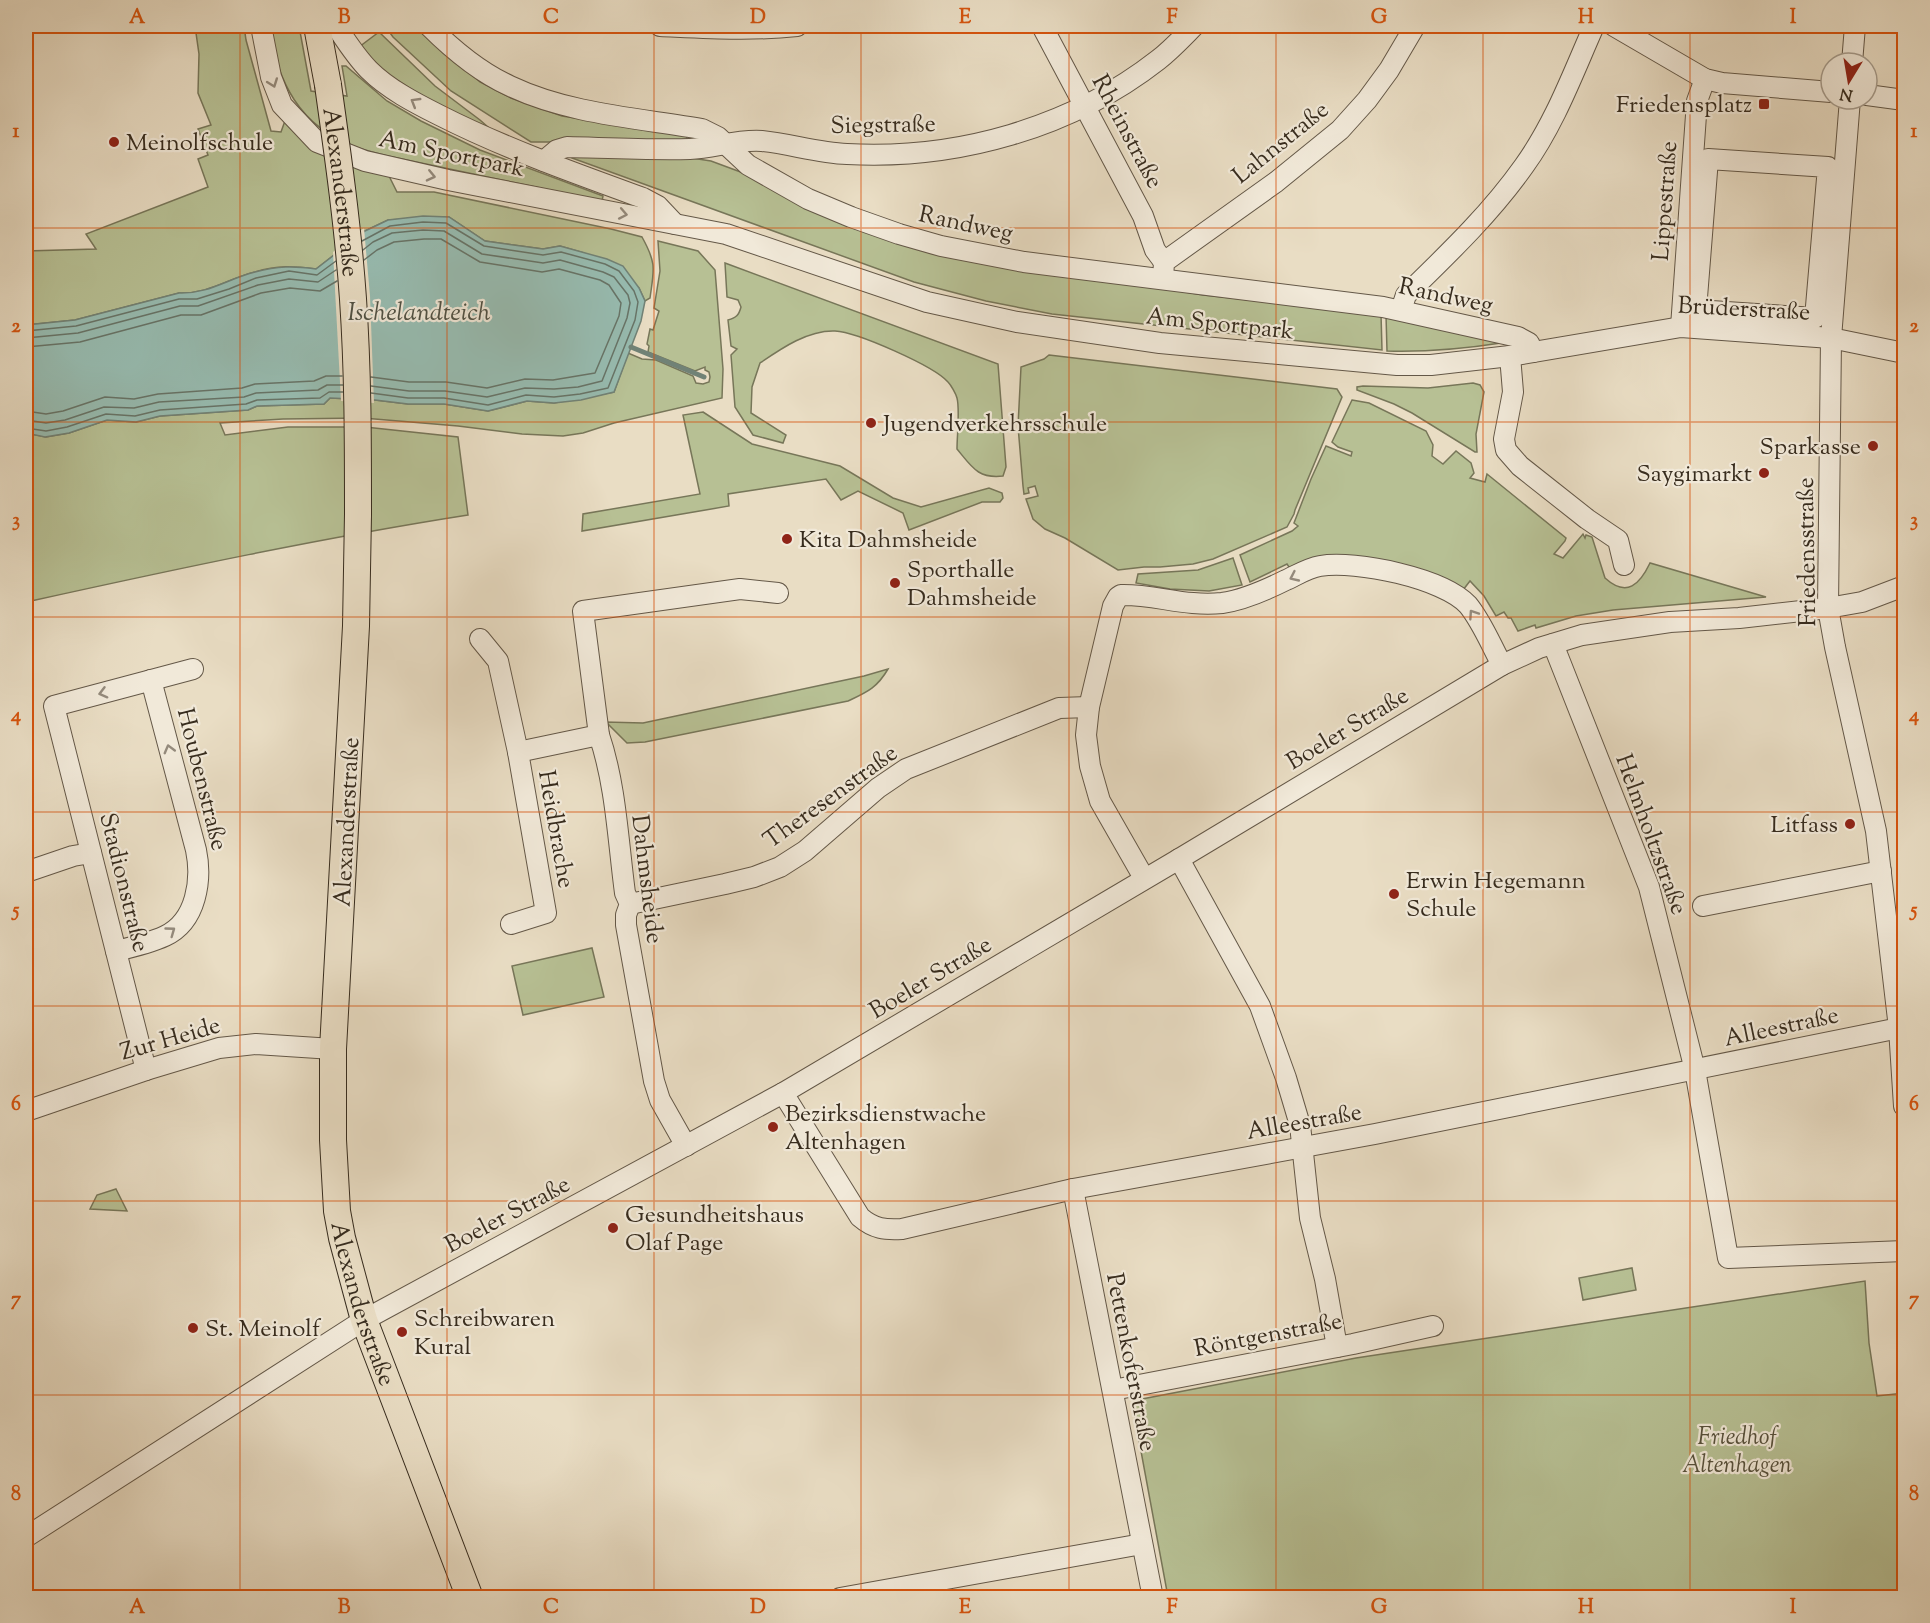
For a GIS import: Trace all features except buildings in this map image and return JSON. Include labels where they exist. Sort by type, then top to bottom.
[{"type":"main road","name":"Alexanderstraße","points":[[317,26],[328,84],[343,195],[353,297],[356,358],[358,514],[356,626],[333,1049],[333,1140],[337,1211],[342,1239],[364,1320],[470,1598]]},
{"type":"street","name":"Am Sportpark","points":[[261,26],[271,77],[282,105],[317,142],[365,161],[726,234],[927,302],[1017,322],[1160,343],[1385,365],[1431,365],[1510,356]]},
{"type":"street","name":"Am Sportpark","points":[[336,26],[352,51],[364,64],[391,88],[420,105],[544,161],[644,198],[658,207],[675,224]]},
{"type":"street","name":"Randweg","points":[[429,26],[478,68],[509,86],[567,107],[702,129],[718,137],[748,165],[808,199],[899,234],[941,246],[1024,262],[1163,270],[1401,310],[1518,337],[1529,343],[1533,352]]},
{"type":"street","points":[[660,26],[720,29],[797,26]]},
{"type":"street","name":"Rheinstraße","points":[[1042,26],[1143,216],[1163,270]]},
{"type":"street","name":"Siegstraße","points":[[544,161],[557,150],[567,147],[692,149],[761,141],[847,154],[898,154],[968,146],[1029,129],[1060,118],[1086,105],[1126,82],[1159,59],[1194,26]]},
{"type":"street","name":"Lahnstraße","points":[[1163,270],[1340,130],[1367,100],[1389,70],[1415,26]]},
{"type":"street","points":[[1401,310],[1406,295],[1481,220],[1525,165],[1552,120],[1594,26]]},
{"type":"street","points":[[1614,26],[1706,80],[1819,91]]},
{"type":"street","points":[[1853,51],[1855,26]]},
{"type":"street","name":"Lippestraße","points":[[1681,327],[1697,101],[1706,80]]},
{"type":"street","points":[[1879,97],[1905,100]]},
{"type":"street","name":"Friedensstraße","points":[[1849,111],[1831,338],[1828,608],[1876,831],[1902,1027],[1905,1106]]},
{"type":"street","points":[[1708,159],[1828,167],[1815,318],[1696,310],[1708,159]]},
{"type":"street","name":"Brüderstraße","points":[[1510,356],[1681,327],[1831,338],[1905,353]]},
{"type":"street","points":[[1510,356],[1513,392],[1504,439],[1506,450],[1520,466],[1587,519],[1618,540],[1624,565]]},
{"type":"street","points":[[1144,878],[1100,801],[1090,766],[1086,735],[1089,707],[1113,606],[1118,597],[1128,595],[1186,603],[1224,602],[1265,590],[1321,566],[1375,568],[1433,583],[1455,594],[1468,605],[1502,665]]},
{"type":"street","name":"Boeler Straße","points":[[26,1537],[364,1320],[783,1093],[1502,665],[1539,648],[1582,635],[1670,622],[1739,618],[1828,608],[1862,602],[1905,586]]},
{"type":"street","name":"Dahmsheide","points":[[686,1146],[660,1100],[654,1081],[626,925],[626,915],[630,904],[625,893],[610,780],[604,747],[599,735],[583,611],[740,589],[778,593]]},
{"type":"street","name":"Heidbrache","points":[[480,639],[498,662],[518,752],[546,913],[511,924]]},
{"type":"street","name":"Helmholtzstraße","points":[[1552,644],[1650,886],[1695,1070],[1728,1258],[1905,1251]]},
{"type":"street","name":"Houbenstraße","points":[[54,706],[193,669]]},
{"type":"street","name":"Houbenstraße","points":[[116,951],[168,935],[186,918],[198,884],[199,866],[196,850],[152,680]]},
{"type":"street","name":"Stadionstraße","points":[[54,706],[146,1070]]},
{"type":"street","name":"Theresenstraße","points":[[630,904],[754,877],[780,867],[805,851],[878,788],[906,769],[1059,708],[1089,707]]},
{"type":"street","name":"Heidbrache","points":[[518,752],[599,735]]},
{"type":"street","points":[[26,872],[73,856],[91,853]]},
{"type":"street","points":[[1179,859],[1260,1006],[1289,1087],[1300,1125],[1310,1218],[1325,1279],[1337,1347]]},
{"type":"street","points":[[1703,906],[1881,871]]},
{"type":"street","name":"Alleestraße","points":[[783,1093],[860,1217],[874,1228],[902,1229],[1073,1189],[1302,1148],[1902,1027]]},
{"type":"street","name":"Zur Heide","points":[[26,1111],[219,1048],[256,1044],[333,1049]]},
{"type":"street","name":"Pettenkoferstraße","points":[[1073,1189],[1153,1598]]},
{"type":"street","name":"Röntgenstraße","points":[[1113,1390],[1433,1326]]},
{"type":"street","points":[[840,1598],[1142,1544]]},
{"type":"green space","points":[[195,26],[244,26],[271,131],[281,132],[286,118],[386,170],[397,192],[434,192],[642,237],[653,267],[650,298],[645,301],[639,288],[584,253],[560,246],[543,249],[485,241],[449,217],[388,220],[365,231],[316,269],[271,268],[200,291],[179,293],[75,320],[26,325],[26,251],[96,249],[86,234],[208,187],[198,159],[208,155],[198,129],[211,125],[198,93],[199,54]]},
{"type":"green space","points":[[268,26],[299,26],[311,91],[347,96],[342,66],[346,66],[387,101],[421,121],[480,150],[603,196],[602,201],[388,156],[336,138],[320,128],[294,100],[278,66]]},
{"type":"green space","points":[[385,26],[417,26],[480,82],[511,98],[562,116],[680,134],[686,136],[688,140],[685,142],[531,142],[451,91],[393,37]]},
{"type":"green space","points":[[379,32],[435,86],[496,134],[438,106],[387,74],[359,47]]},
{"type":"green space","points":[[573,153],[685,157],[711,161],[746,174],[822,213],[1144,285],[1203,295],[1381,314],[1382,350],[1052,314],[986,301],[914,282],[572,158]]},
{"type":"green space","points":[[658,241],[698,251],[715,270],[723,369],[722,398],[563,436],[363,418],[220,423],[225,435],[288,427],[365,427],[458,437],[468,515],[303,544],[140,577],[31,601],[32,608],[26,610],[26,433],[46,437],[69,433],[107,420],[136,422],[160,416],[248,410],[257,406],[324,404],[330,398],[408,404],[444,404],[488,411],[527,401],[554,403],[614,392],[628,353],[642,359],[656,360],[693,376],[696,383],[709,382],[709,372],[705,370],[705,367],[695,371],[648,352],[650,329],[653,330],[659,311],[654,308],[660,271]]},
{"type":"green space","points":[[725,263],[998,364],[1006,467],[1003,476],[981,474],[957,449],[958,403],[956,394],[940,375],[894,351],[860,337],[835,331],[815,333],[805,337],[760,363],[752,387],[751,413],[786,435],[783,443],[753,435],[735,407],[731,355],[737,349],[731,346],[728,320],[737,316],[741,307],[738,300],[727,297]]},
{"type":"green space","points":[[1386,315],[1501,343],[1444,350],[1387,351]]},
{"type":"green space","points":[[1049,355],[1337,389],[1342,397],[1287,527],[1213,559],[1193,564],[1118,570],[1065,538],[1045,529],[1033,519],[1026,499],[1038,496],[1035,486],[1028,488],[1029,493],[1024,494],[1018,426],[1021,367]]},
{"type":"green space","points":[[1473,383],[1480,385],[1484,392],[1476,434],[1477,452],[1412,413],[1357,390],[1357,387],[1363,386],[1428,388]]},
{"type":"green space","points":[[1352,400],[1369,403],[1426,431],[1433,445],[1432,456],[1443,464],[1456,451],[1471,463],[1474,473],[1470,478],[1485,482],[1487,474],[1566,538],[1554,554],[1563,558],[1583,534],[1585,538],[1586,535],[1592,537],[1605,578],[1613,584],[1626,588],[1632,586],[1642,577],[1650,563],[1766,597],[1613,610],[1576,616],[1536,628],[1535,625],[1518,631],[1511,618],[1508,618],[1504,612],[1496,616],[1484,596],[1470,581],[1463,590],[1432,575],[1291,570],[1287,564],[1250,582],[1240,555],[1298,526],[1294,523],[1326,446],[1351,456],[1352,452],[1332,442]]},
{"type":"green space","points":[[703,412],[752,444],[840,466],[893,498],[921,507],[989,488],[1002,493],[1003,498],[1000,502],[982,502],[909,530],[903,513],[858,491],[841,500],[826,479],[728,494],[729,506],[582,531],[583,514],[700,494],[683,415]]},
{"type":"green space","points":[[1233,558],[1242,585],[1209,591],[1170,589],[1136,583],[1138,574],[1198,570]]},
{"type":"green space","points":[[888,669],[871,689],[848,701],[645,742],[627,743],[606,722],[643,723]]},
{"type":"green space","points":[[592,948],[604,997],[523,1015],[512,966]]},
{"type":"green space","points":[[116,1189],[127,1211],[90,1209],[97,1195]]},
{"type":"green space","points":[[1632,1268],[1636,1290],[1583,1300],[1579,1278]]},
{"type":"green space","name":"Friedhof Altenhagen","points":[[1865,1281],[1869,1343],[1877,1396],[1904,1393],[1904,1597],[1168,1597],[1133,1408],[1142,1399],[1356,1358]]},
{"type":"water","name":"Ischelandteich","points":[[423,216],[449,217],[485,241],[543,249],[560,246],[607,259],[623,266],[639,288],[645,301],[641,321],[614,392],[581,400],[554,403],[527,401],[488,411],[444,404],[408,404],[330,398],[324,404],[257,406],[248,410],[160,416],[136,422],[107,420],[69,433],[45,437],[26,433],[26,325],[75,320],[179,293],[200,291],[263,270],[286,267],[316,269],[365,231],[388,220]]},
{"type":"pier","points":[[364,228],[370,296],[374,403],[341,401],[333,252]]},
{"type":"waterway","points":[[631,347],[704,377]]},
{"type":"place","name":"Friedensplatz","points":[[1764,104]]},
{"type":"place","name":"Meinolfschule","points":[[114,142]]},
{"type":"place","name":"Jugendverkehrsschule","points":[[871,423]]},
{"type":"place","name":"Sparkasse","points":[[1873,446]]},
{"type":"place","name":"Saygimarkt","points":[[1764,473]]},
{"type":"place","name":"Kita Dahmsheide","points":[[787,539]]},
{"type":"place","name":"Sporthalle Dahmsheide","points":[[895,583]]},
{"type":"place","name":"Litfass","points":[[1850,824]]},
{"type":"place","name":"Erwin Hegemann Schule","points":[[1394,894]]},
{"type":"place","name":"Bezirksdienstwache Altenhagen","points":[[773,1127]]},
{"type":"place","name":"Gesundheitshaus Olaf Page","points":[[613,1228]]},
{"type":"place","name":"St. Meinolf","points":[[193,1328]]},
{"type":"place","name":"Schreibwaren Kural","points":[[402,1332]]}]
